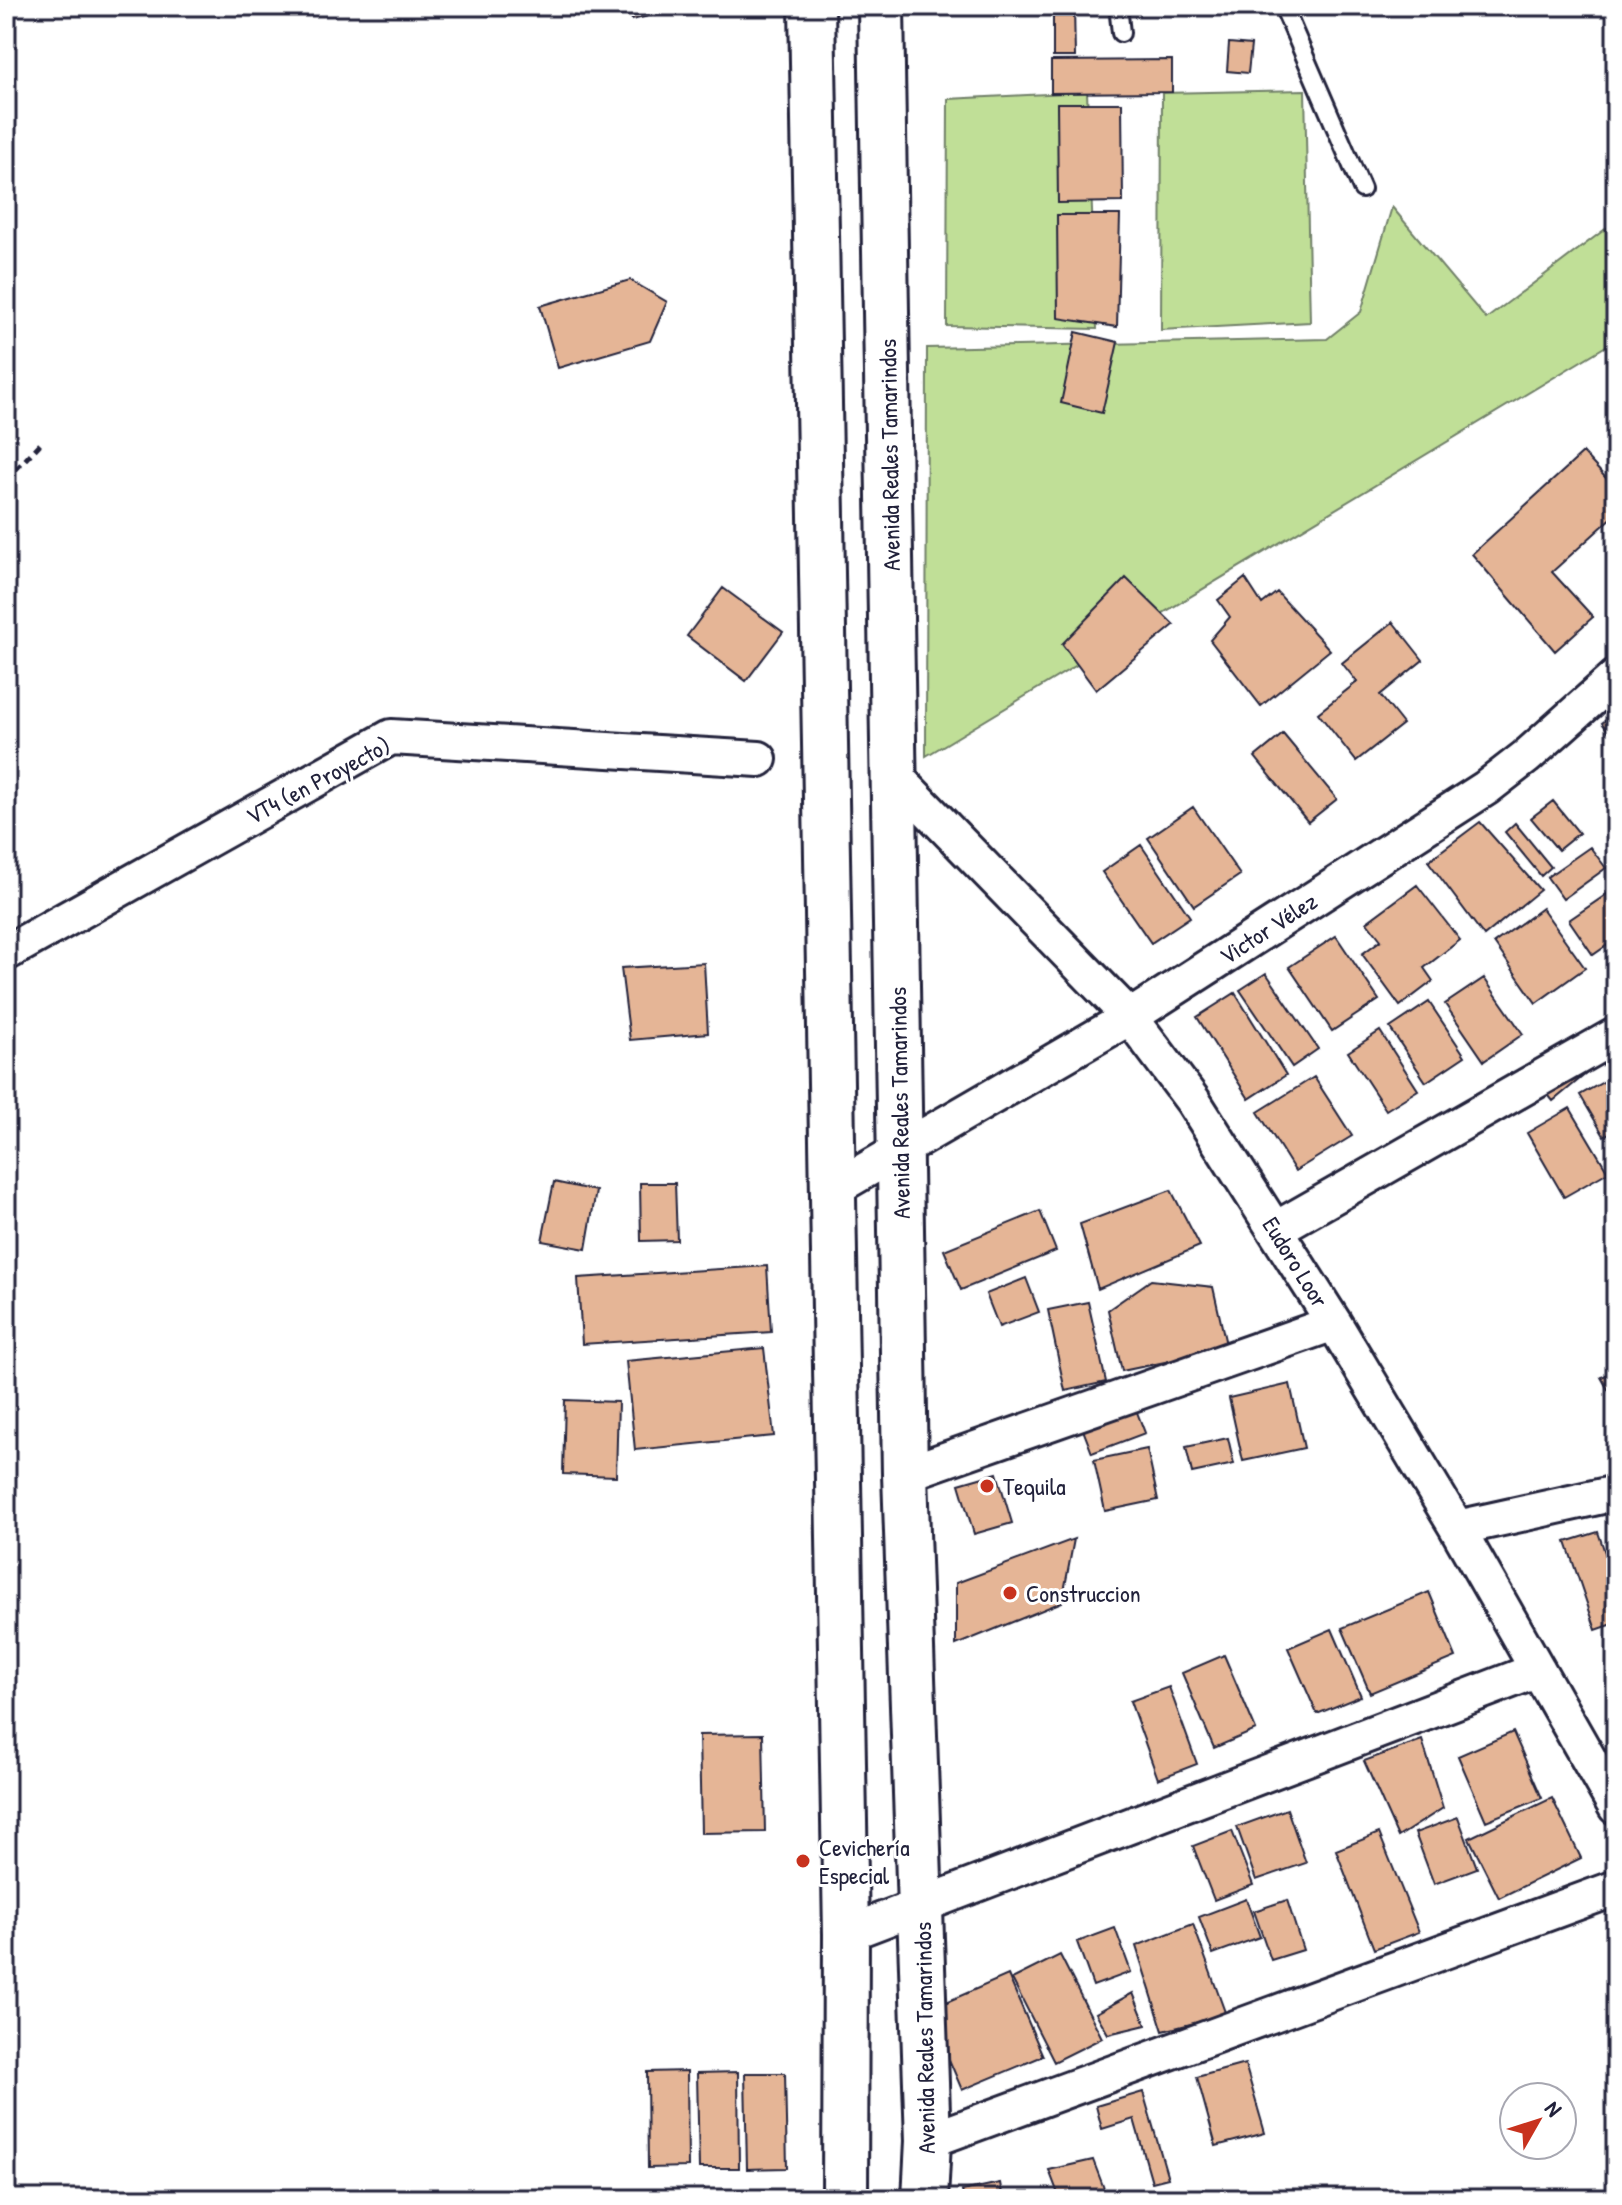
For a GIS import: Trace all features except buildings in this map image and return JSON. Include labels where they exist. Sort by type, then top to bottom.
[{"type":"main road","points":[[812,6],[835,1188],[846,1934],[845,2199]]},
{"type":"main road","name":"Avenida Reales Tamarindos","points":[[881,6],[905,1474],[928,2141],[925,2199]]},
{"type":"street","name":"Victor Vélez","points":[[835,1188],[1130,1017],[1486,788],[1616,677]]},
{"type":"street","name":"VT4 (en Proyecto)","points":[[6,953],[391,737],[759,759]]},
{"type":"street","name":"Eudoro Loor","points":[[895,776],[1130,1017],[1193,1101],[1276,1229],[1457,1528],[1616,1807]]},
{"type":"street","points":[[1276,1229],[1616,1035]]},
{"type":"street","points":[[905,1474],[1334,1323]]},
{"type":"street","points":[[1457,1528],[1616,1493]]},
{"type":"street","points":[[846,1934],[1538,1670]]},
{"type":"street","points":[[928,2141],[1616,1888]]},
{"type":"lane","points":[[1118,6],[1121,33]]},
{"type":"lane","points":[[1283,6],[1362,189]]},
{"type":"path","points":[[6,480],[40,444]]},
{"type":"green space","points":[[1305,90],[1310,322],[1161,330],[1162,93]]},
{"type":"green space","points":[[1087,92],[1097,329],[947,326],[948,99]]},
{"type":"green space","points":[[1392,207],[1486,319],[1616,221],[1616,340],[926,756],[927,348],[1327,339],[1361,312]]},
{"type":"place","name":"Tequila","points":[[987,1486]]},
{"type":"place","name":"Construccion","points":[[1010,1593]]},
{"type":"place","name":"Cevichería Especial","points":[[803,1861]]}]
